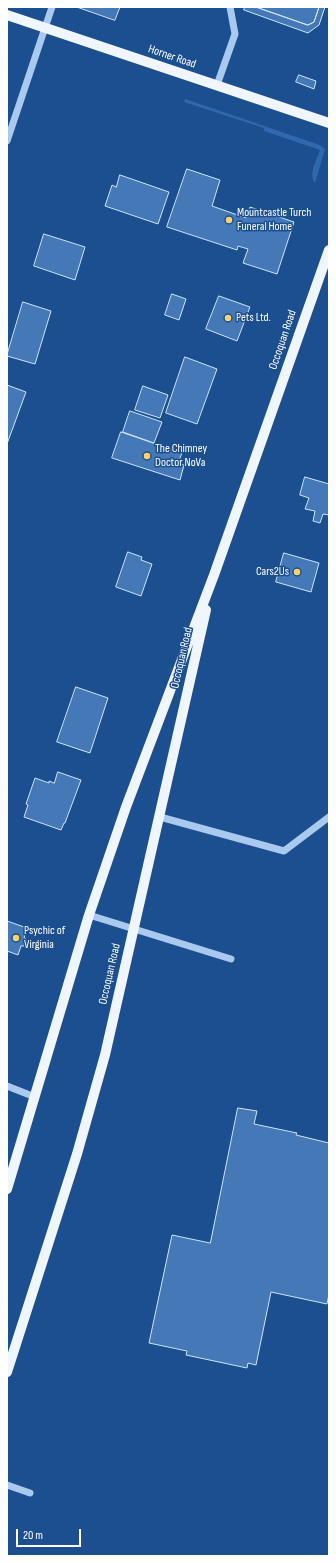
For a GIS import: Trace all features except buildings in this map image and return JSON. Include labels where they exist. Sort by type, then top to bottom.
[{"type":"main road","name":"Horner Road","points":[[7,15],[329,123]]},
{"type":"main road","name":"Occoquan Road","points":[[7,1189],[89,915],[126,807],[214,575],[329,250]]},
{"type":"main road","name":"Occoquan Road","points":[[7,1372],[77,1154],[105,1055],[214,575]]},
{"type":"street","points":[[7,141],[52,7]]},
{"type":"street","points":[[217,85],[235,34],[230,7]]},
{"type":"street","points":[[160,816],[284,851],[329,817]]},
{"type":"street","points":[[89,915],[231,959]]},
{"type":"street","points":[[7,1086],[35,1097]]},
{"type":"street","points":[[7,1485],[30,1493]]},
{"type":"shaded area","points":[[185,99],[320,145],[325,149],[315,183],[312,175],[320,150],[264,131],[264,128],[184,102]]},
{"type":"place","name":"Mountcastle Turch Funeral Home","points":[[229,220]]},
{"type":"place","name":"Pets Ltd.","points":[[228,318]]},
{"type":"place","name":"The Chimney Doctor NoVa","points":[[147,456]]},
{"type":"place","name":"Cars2Us","points":[[297,572]]},
{"type":"place","name":"Psychic of Virginia","points":[[16,938]]}]
